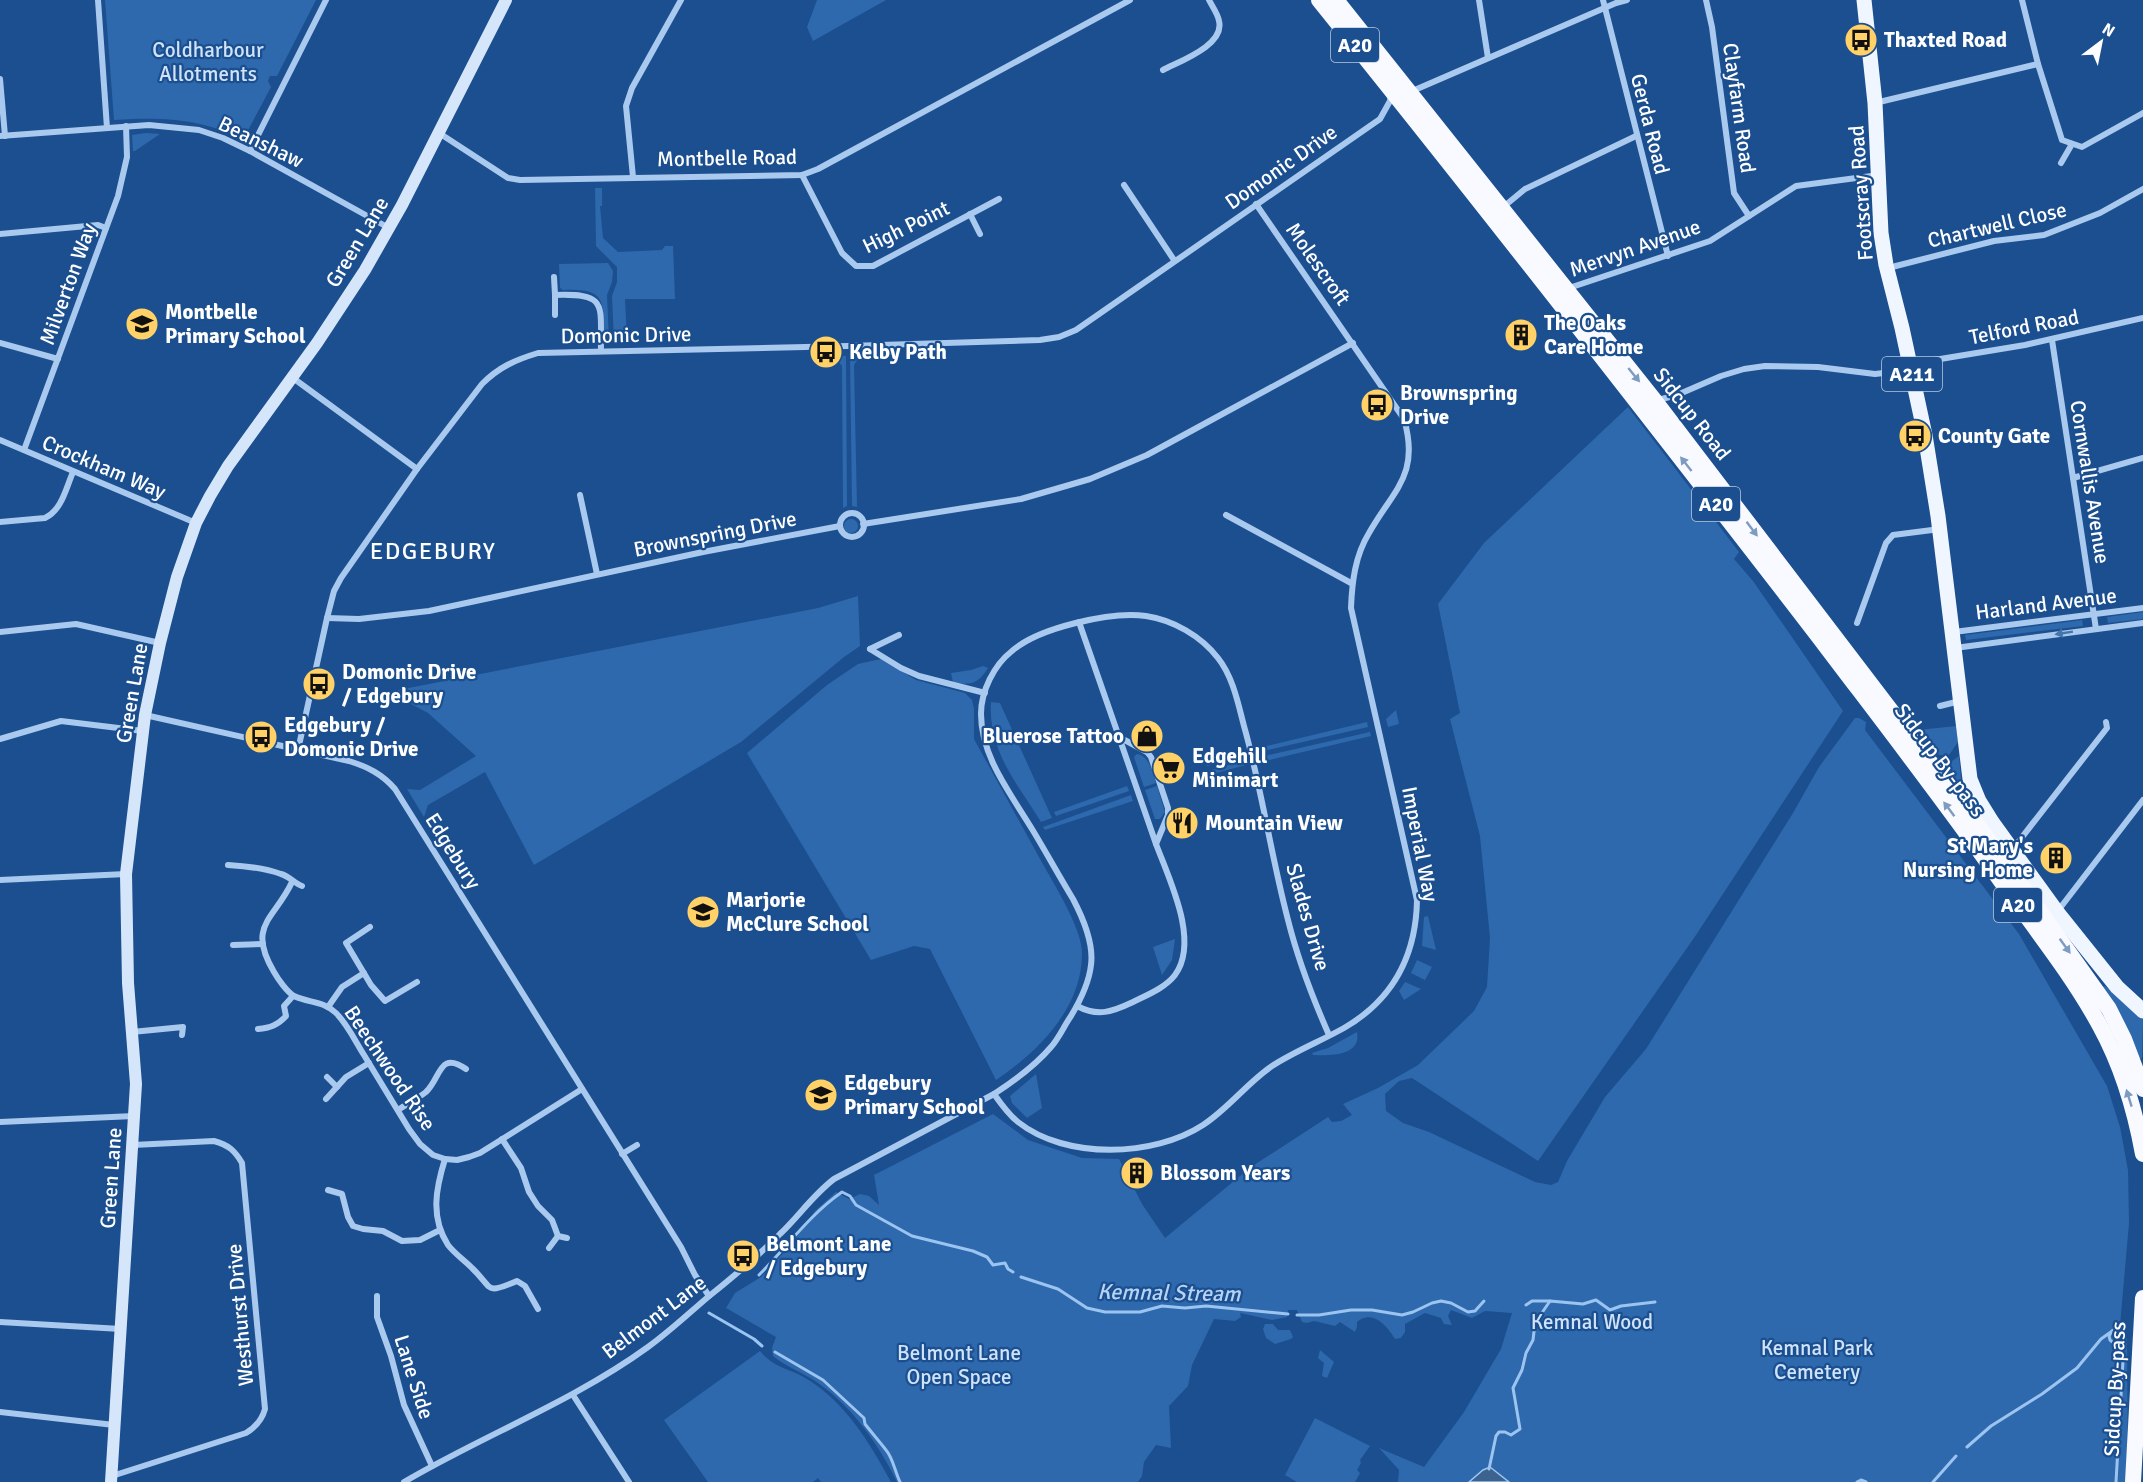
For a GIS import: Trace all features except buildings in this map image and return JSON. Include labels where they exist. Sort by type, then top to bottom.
[{"type":"highway","name":"Sidcup Road","points":[[1319,0],[1610,367],[1850,677]]},
{"type":"highway","name":"Sidcup Road","points":[[1336,0],[1565,289],[1665,408],[1918,746]]},
{"type":"highway","name":"Sidcup By-pass","points":[[1850,677],[1978,848],[2096,1018],[2122,1075],[2137,1120],[2143,1154]]},
{"type":"highway","name":"Sidcup By-pass","points":[[1918,746],[2109,1009],[2124,1039],[2143,1089]]},
{"type":"highway","name":"Sidcup By-pass","points":[[2133,1482],[2143,1298]]},
{"type":"main road","name":"Green Lane","points":[[111,1479],[136,1084],[128,983],[126,874],[145,715],[177,577],[196,523],[228,466],[341,308],[389,228],[507,0]]},
{"type":"main road","name":"Footscray Road","points":[[1864,0],[1875,103],[1881,233],[1925,435],[1940,529],[1970,779],[1979,801],[2012,851]]},
{"type":"main road","name":"A211","points":[[2012,851],[2117,987],[2143,1011]]},
{"type":"street","points":[[98,0],[106,128]]},
{"type":"street","points":[[250,151],[326,0]]},
{"type":"street","points":[[633,177],[626,106],[632,88],[681,0]]},
{"type":"street","name":"Montbelle Road","points":[[439,133],[508,178],[520,180],[802,175],[828,164],[1118,3],[1130,0]]},
{"type":"street","points":[[1163,70],[1213,43],[1219,33],[1220,22],[1209,0]]},
{"type":"street","points":[[1479,0],[1488,58]]},
{"type":"street","points":[[1410,93],[1604,4],[1627,0]]},
{"type":"street","name":"Clayfarm Road","points":[[1706,0],[1712,27],[1734,193],[1749,216]]},
{"type":"street","points":[[2022,0],[2037,64],[2062,140],[2082,147],[2143,113]]},
{"type":"street","name":"Gerda Road","points":[[1604,4],[1668,256]]},
{"type":"street","points":[[1875,103],[2037,64]]},
{"type":"street","points":[[0,79],[2,136]]},
{"type":"street","name":"Domonic Drive","points":[[298,750],[327,618],[334,591],[341,578],[417,470],[482,384],[506,364],[538,353],[848,346],[1040,340],[1059,337],[1076,330],[1380,119],[1390,101],[1392,90]]},
{"type":"street","name":"Beanshaw","points":[[2,136],[149,125],[199,130],[250,151],[389,228]]},
{"type":"street","name":"Milverton Way","points":[[24,450],[126,168],[128,144],[126,126]]},
{"type":"street","points":[[1501,208],[1526,189],[1636,136]]},
{"type":"street","points":[[2061,164],[2072,144]]},
{"type":"street","name":"High Point","points":[[802,175],[842,253],[855,266],[873,266],[999,199]]},
{"type":"street","name":"Mervyn Avenue","points":[[1565,289],[1710,241],[1796,186],[1880,175]]},
{"type":"street","points":[[1124,185],[1174,260]]},
{"type":"street","name":"Chartwell Close","points":[[1887,268],[1994,241],[2044,235],[2100,213],[2143,189]]},
{"type":"street","name":"Molescroft","points":[[1256,204],[1353,343]]},
{"type":"street","name":"High Point","points":[[970,214],[980,234]]},
{"type":"street","points":[[0,234],[98,225],[106,228]]},
{"type":"street","points":[[554,277],[555,315]]},
{"type":"street","points":[[555,295],[583,295],[596,302],[600,310],[601,351]]},
{"type":"street","name":"Telford Road","points":[[1910,367],[2052,340],[2143,318]]},
{"type":"street","name":"Cornwallis Avenue","points":[[2052,340],[2096,629]]},
{"type":"street","points":[[0,343],[58,359]]},
{"type":"street","name":"Brownspring Drive","points":[[863,524],[1021,499],[1090,479],[1147,455],[1353,343]]},
{"type":"street","name":"Imperial Way","points":[[994,1094],[1018,1122],[1047,1138],[1071,1146],[1100,1150],[1136,1148],[1167,1142],[1192,1132],[1220,1113],[1256,1078],[1271,1067],[1363,1015],[1382,998],[1402,970],[1411,949],[1417,918],[1417,900],[1351,608],[1352,583],[1362,546],[1406,474],[1410,446],[1404,419],[1353,343]]},
{"type":"street","points":[[1665,408],[1677,395],[1744,369],[1765,366],[1818,367],[1891,374],[1910,367]]},
{"type":"street","points":[[293,378],[417,470]]},
{"type":"street","points":[[1665,408],[1677,395]]},
{"type":"street","name":"Crockham Way","points":[[0,440],[196,523]]},
{"type":"street","points":[[2073,478],[2143,458]]},
{"type":"street","points":[[0,522],[45,518],[51,515],[60,505],[73,472]]},
{"type":"street","points":[[580,495],[597,574]]},
{"type":"street","name":"Brownspring Drive","points":[[850,513],[860,517],[863,524],[862,531],[854,537],[846,536],[840,526],[843,517],[850,513]]},
{"type":"street","points":[[1226,515],[1352,583]]},
{"type":"street","name":"Brownspring Drive","points":[[327,618],[359,619],[429,611],[703,552],[840,526]]},
{"type":"street","points":[[1857,623],[1886,543],[1893,536],[1940,529]]},
{"type":"street","name":"Harland Avenue","points":[[1953,632],[2143,609]]},
{"type":"street","name":"Slades Drive","points":[[994,1094],[1017,1079],[1052,1047],[1077,1006],[1087,985],[1092,964],[1083,918],[1002,781],[988,750],[981,714],[990,678],[1011,651],[1040,635],[1079,622],[1130,615],[1161,619],[1175,624],[1201,641],[1226,670],[1253,756],[1288,921],[1329,1035]]},
{"type":"street","points":[[1077,1006],[1091,1013],[1101,1014],[1123,1007],[1165,985],[1180,966],[1185,942],[1182,919],[1175,896],[1079,622]]},
{"type":"street","name":"Harland Avenue","points":[[1955,648],[2143,623]]},
{"type":"street","points":[[0,632],[76,624],[160,643]]},
{"type":"street","points":[[898,635],[870,648],[901,668],[919,676],[985,693]]},
{"type":"street","points":[[1940,706],[1961,701]]},
{"type":"street","name":"Edgebury","points":[[145,715],[363,765],[381,775],[395,789],[681,1247],[709,1296]]},
{"type":"street","points":[[0,739],[61,721],[143,731]]},
{"type":"street","points":[[2012,851],[2107,729],[2106,722]]},
{"type":"street","points":[[1119,737],[1147,752],[1154,766],[1168,808],[1168,815],[1156,844]]},
{"type":"street","points":[[2057,912],[2143,800]]},
{"type":"street","points":[[228,865],[247,866],[284,874],[292,882],[302,886]]},
{"type":"street","points":[[0,880],[126,874]]},
{"type":"street","points":[[258,1029],[270,1028],[281,1022],[286,1016],[284,1006],[293,996],[268,963],[263,944],[263,932],[267,918],[287,893],[292,882]]},
{"type":"street","points":[[370,927],[346,943],[364,973],[385,1001],[417,982]]},
{"type":"street","points":[[233,945],[263,944]]},
{"type":"street","points":[[328,1007],[342,987],[364,973]]},
{"type":"street","name":"Beechwood Rise","points":[[293,996],[315,1001],[328,1007],[345,1023],[420,1144],[433,1155],[445,1159]]},
{"type":"street","points":[[132,1032],[183,1024],[182,1035]]},
{"type":"street","points":[[398,1110],[427,1091],[441,1067],[447,1063],[456,1062],[466,1069]]},
{"type":"street","points":[[326,1099],[346,1077],[369,1063]]},
{"type":"street","points":[[327,1077],[337,1087]]},
{"type":"street","points":[[538,1309],[525,1286],[518,1281],[497,1289],[491,1288],[483,1283],[473,1269],[449,1245],[440,1230],[435,1200],[438,1183],[445,1159],[457,1160],[474,1155],[582,1089]]},
{"type":"street","name":"Belmont Lane","points":[[404,1482],[573,1395],[615,1370],[650,1346],[782,1233],[817,1192],[834,1179],[994,1094]]},
{"type":"street","points":[[0,1122],[135,1116]]},
{"type":"street","points":[[502,1139],[521,1168],[529,1192],[538,1206],[552,1220],[558,1236]]},
{"type":"street","name":"Westhurst Drive","points":[[111,1479],[246,1433],[254,1428],[262,1418],[265,1408],[242,1163],[235,1152],[225,1144],[214,1142],[133,1145]]},
{"type":"street","points":[[622,1154],[637,1145]]},
{"type":"street","points":[[328,1190],[342,1194],[348,1218],[353,1226],[383,1231],[402,1241],[420,1240],[440,1230]]},
{"type":"street","points":[[558,1236],[567,1238]]},
{"type":"street","points":[[549,1248],[558,1236]]},
{"type":"street","name":"Lane Side","points":[[377,1296],[377,1317],[391,1356],[404,1405],[432,1466]]},
{"type":"street","points":[[0,1322],[120,1329]]},
{"type":"street","points":[[573,1395],[629,1482]]},
{"type":"street","points":[[0,1412],[115,1425]]},
{"type":"green space","name":"Coldharbour Allotments","points":[[105,0],[316,0],[277,76],[270,76],[268,81],[271,87],[244,138],[195,123],[166,119],[114,120]]},
{"type":"green space","points":[[817,0],[886,0],[813,41],[807,27]]},
{"type":"green space","points":[[160,134],[133,151],[132,135]]},
{"type":"green space","points":[[595,188],[602,188],[602,206],[600,206],[603,238],[618,252],[662,250],[665,246],[673,246],[675,299],[625,299],[627,341],[614,341],[612,296],[617,282],[617,267],[596,246]]},
{"type":"green space","points":[[608,263],[613,271],[607,295],[609,342],[604,342],[604,317],[600,301],[596,295],[589,292],[560,288],[559,264]]},
{"type":"green space","points":[[860,355],[854,365],[857,507],[852,506],[850,356]]},
{"type":"green space","points":[[834,356],[846,356],[847,506],[843,508],[842,366]]},
{"type":"green space","points":[[1628,407],[1739,552],[1734,559],[1753,581],[1843,711],[1696,935],[1538,1161],[1412,1078],[1399,1081],[1385,1094],[1386,1111],[1403,1123],[1429,1132],[1535,1182],[1551,1185],[1558,1182],[1567,1161],[1605,1097],[1646,1049],[1793,813],[1819,767],[1855,718],[1859,718],[1866,722],[1865,730],[2019,934],[2107,1086],[2120,1127],[2128,1170],[2129,1223],[2119,1337],[2127,1338],[2128,1482],[1398,1482],[1399,1470],[1379,1448],[1424,1467],[1464,1412],[1501,1349],[1512,1313],[1485,1311],[1472,1318],[1451,1310],[1448,1316],[1452,1325],[1444,1324],[1441,1318],[1425,1313],[1405,1324],[1405,1332],[1401,1338],[1395,1339],[1384,1324],[1374,1318],[1363,1318],[1357,1322],[1355,1332],[1340,1322],[1335,1326],[1314,1321],[1302,1322],[1297,1310],[1288,1310],[1287,1317],[1272,1320],[1240,1313],[1241,1317],[1235,1321],[1214,1319],[1192,1365],[1188,1386],[1169,1406],[1171,1448],[1156,1445],[1144,1462],[1142,1476],[1138,1482],[897,1482],[872,1439],[851,1412],[826,1389],[773,1356],[772,1348],[776,1337],[726,1308],[735,1293],[761,1277],[792,1244],[815,1211],[836,1192],[849,1199],[860,1194],[869,1196],[879,1205],[874,1175],[993,1114],[1028,1140],[1082,1158],[1119,1159],[1142,1204],[1165,1238],[1251,1167],[1328,1117],[1332,1122],[1341,1121],[1352,1115],[1343,1104],[1378,1088],[1418,1065],[1474,1011],[1487,987],[1490,938],[1480,836],[1450,719],[1460,713],[1438,604],[1484,543]]},
{"type":"green space","points":[[851,519],[856,521],[858,526],[856,531],[851,533],[846,531],[844,526],[846,521]]},
{"type":"green space","points":[[858,596],[860,646],[741,742],[534,865],[485,772],[428,805],[424,817],[407,789],[420,790],[476,756],[428,713],[388,692],[818,608]]},
{"type":"green space","points":[[2143,612],[2143,619],[2108,623],[2107,617]]},
{"type":"green space","points":[[2082,620],[2083,626],[1966,640],[1965,635]]},
{"type":"green space","points":[[881,659],[916,680],[965,693],[972,700],[974,739],[1066,905],[1078,932],[1082,954],[1080,974],[1066,1010],[1042,1042],[996,1080],[930,949],[914,946],[871,960],[747,753],[827,685],[858,664]]},
{"type":"green space","points":[[983,666],[988,668],[977,681],[969,684],[953,682],[951,673]]},
{"type":"green space","points":[[991,702],[1000,703],[1052,818],[1041,822],[1006,766],[994,736]]},
{"type":"green space","points":[[1396,710],[1399,724],[1388,727],[1386,719]]},
{"type":"green space","points":[[1367,722],[1368,727],[1259,752],[1258,748]]},
{"type":"green space","points":[[1956,726],[1958,742],[1949,755],[1944,756],[1931,748],[1918,730]]},
{"type":"green space","points":[[1370,732],[1371,736],[1261,762],[1260,757]]},
{"type":"green space","points":[[1243,751],[1244,756],[1207,766],[1205,763]]},
{"type":"green space","points":[[1137,754],[1148,761],[1156,783],[1144,787],[1134,757]]},
{"type":"green space","points":[[1959,756],[1961,779],[1976,814],[1938,763],[1948,764]]},
{"type":"green space","points":[[1245,760],[1246,765],[1209,775],[1208,771]]},
{"type":"green space","points":[[1127,786],[1129,791],[1056,816],[1054,812]]},
{"type":"green space","points":[[1157,786],[1165,812],[1160,819],[1155,819],[1145,790]]},
{"type":"green space","points":[[1131,795],[1133,801],[1045,830],[1043,827]]},
{"type":"green space","points":[[1428,916],[1436,950],[1422,946],[1424,917]]},
{"type":"green space","points":[[1175,939],[1172,960],[1162,975],[1153,947]]},
{"type":"green space","points":[[1417,960],[1432,967],[1425,980],[1411,973]]},
{"type":"green space","points":[[1405,982],[1421,989],[1404,1000],[1399,991]]},
{"type":"green space","points":[[2105,986],[2143,1019],[2142,1058],[2139,1059],[2101,987]]},
{"type":"green space","points":[[1357,1032],[1354,1046],[1343,1053],[1313,1055],[1312,1053],[1328,1048]]},
{"type":"green space","points":[[1036,1074],[1042,1108],[1027,1118],[1012,1103],[1010,1096]]},
{"type":"green space","points":[[1265,1324],[1273,1324],[1278,1330],[1290,1330],[1293,1337],[1275,1344],[1266,1338],[1263,1329]]},
{"type":"green space","points":[[1320,1350],[1334,1362],[1327,1378],[1322,1376],[1324,1363],[1318,1358]]},
{"type":"green space","points":[[760,1351],[771,1362],[800,1375],[821,1388],[845,1411],[865,1438],[891,1482],[821,1482],[818,1478],[813,1482],[708,1482],[664,1420]]},
{"type":"green space","points":[[1315,1418],[1370,1446],[1360,1460],[1361,1463],[1357,1470],[1360,1473],[1355,1482],[1297,1482],[1285,1475]]},
{"type":"shaded area","points":[[1490,1467],[1509,1482],[1469,1482],[1483,1470]]},
{"type":"waterway","name":"Kemnal Stream","points":[[759,1275],[809,1221],[842,1192],[850,1196],[856,1205],[912,1236],[973,1251],[987,1257],[993,1265],[1005,1263],[1013,1272]]},
{"type":"waterway","name":"Kemnal Stream","points":[[1021,1277],[1058,1289],[1087,1308],[1105,1312],[1140,1312],[1162,1306],[1185,1308],[1206,1306],[1288,1314]]},
{"type":"waterway","points":[[1489,1469],[1496,1436],[1499,1432],[1511,1435],[1520,1429],[1513,1388],[1533,1340],[1535,1323],[1550,1301],[1583,1304],[1596,1300],[1610,1310],[1621,1306],[1655,1302]]},
{"type":"waterway","name":"Kemnal Stream","points":[[1297,1315],[1319,1315],[1351,1310],[1372,1310],[1402,1315],[1441,1301],[1451,1303],[1468,1312],[1475,1311],[1484,1301]]},
{"type":"waterway","name":"Kemnal Stream","points":[[1526,1305],[1532,1301],[1550,1301]]},
{"type":"waterway","points":[[709,1313],[762,1346]]},
{"type":"waterway","points":[[1967,1447],[1991,1426],[2042,1394],[2077,1368],[2101,1339],[2115,1329]]},
{"type":"waterway","points":[[2112,1331],[2109,1336],[2110,1340],[2120,1348],[2123,1361],[2116,1482]]},
{"type":"waterway","points":[[775,1352],[823,1380],[864,1418],[865,1424],[888,1453],[900,1482]]},
{"type":"waterway","points":[[1933,1482],[1956,1456]]},
{"type":"waterway","points":[[1857,1482],[1861,1480],[1866,1482]]},
{"type":"place","name":"Thaxted Road","points":[[1861,40]]},
{"type":"place","name":"Montbelle Primary School","points":[[142,324]]},
{"type":"place","name":"The Oaks Care Home","points":[[1521,335]]},
{"type":"place","name":"Kelby Path","points":[[826,352]]},
{"type":"place","name":"Brownspring Drive","points":[[1377,405]]},
{"type":"place","name":"County Gate","points":[[1915,436]]},
{"type":"place","name":"Domonic Drive / Edgebury","points":[[319,684]]},
{"type":"place","name":"Bluerose Tattoo","points":[[1147,736]]},
{"type":"place","name":"Edgebury / Domonic Drive","points":[[261,737]]},
{"type":"place","name":"Edgehill Minimart","points":[[1169,768]]},
{"type":"place","name":"Mountain View","points":[[1182,823]]},
{"type":"place","name":"St Mary's Nursing Home","points":[[2056,858]]},
{"type":"place","name":"Marjorie McClure School","points":[[703,912]]},
{"type":"place","name":"Edgebury Primary School","points":[[821,1095]]},
{"type":"place","name":"Blossom Years","points":[[1137,1173]]},
{"type":"place","name":"Belmont Lane / Edgebury","points":[[743,1256]]},
{"type":"district","name":"EDGEBURY","points":[[433,551]]},
{"type":"park label","name":"Kemnal Wood","points":[[1592,1322]]},
{"type":"park label","name":"Kemnal Park Cemetery","points":[[1817,1360]]},
{"type":"park label","name":"Belmont Lane Open Space","points":[[959,1365]]}]
